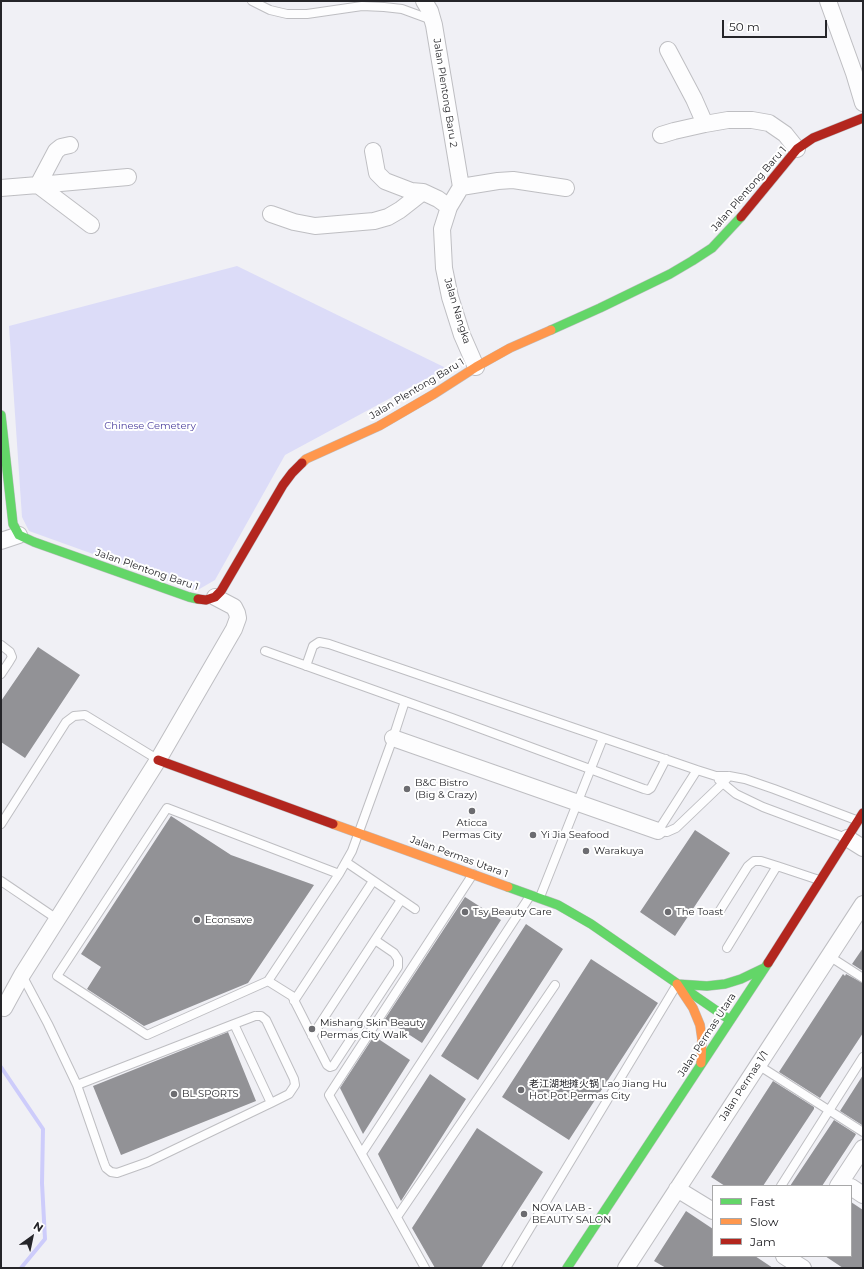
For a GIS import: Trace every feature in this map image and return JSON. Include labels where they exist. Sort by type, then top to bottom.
[{"type":"street","name":"Jalan Plentong Baru 2","points":[[424,1],[430,11],[432,20],[461,187]]},
{"type":"street","points":[[828,1],[854,73],[863,103]]},
{"type":"street","points":[[668,50],[694,99],[705,124]]},
{"type":"street","name":"Jalan Plentong Baru 1","points":[[18,535],[189,597],[206,600],[215,597],[221,591],[243,555],[283,485],[306,459],[391,419],[510,348],[600,308],[670,274],[712,248],[740,218],[797,149],[813,138],[863,118]]},
{"type":"street","points":[[661,135],[728,120],[752,120],[769,124],[785,134],[797,149]]},
{"type":"street","points":[[38,185],[56,151],[61,147],[70,144]]},
{"type":"street","points":[[373,151],[377,173],[385,181],[411,191],[423,192],[438,199],[448,207]]},
{"type":"street","points":[[1,188],[128,177]]},
{"type":"street","points":[[461,187],[513,180],[566,188]]},
{"type":"street","points":[[38,185],[91,225]]},
{"type":"street","name":"Jalan Nangka","points":[[461,187],[448,207],[442,229],[444,268],[450,297],[462,335],[476,367]]},
{"type":"street","points":[[271,214],[294,222],[315,226],[374,221],[394,213],[423,192]]},
{"type":"street","points":[[1,415],[13,524],[18,535],[1,541]]},
{"type":"street","points":[[4,1008],[22,975],[158,760],[234,630],[238,613],[234,607],[215,597]]},
{"type":"street","points":[[393,738],[658,831]]},
{"type":"street","name":"Jalan Permas Utara 1","points":[[158,760],[558,905],[591,924],[730,1020]]},
{"type":"street","name":"Jalan Permas Utara","points":[[567,1268],[765,968],[846,838],[861,819]]},
{"type":"street","points":[[846,838],[863,848]]},
{"type":"street","name":"Jalan Permas 1/1","points":[[628,1267],[677,1189],[863,904]]},
{"type":"street","points":[[677,984],[708,986],[725,984],[741,980],[765,968]]},
{"type":"street","points":[[677,984],[693,1008],[700,1025],[702,1039],[701,1063]]},
{"type":"street","points":[[845,1185],[863,1148]]},
{"type":"street","points":[[677,1189],[712,1210]]},
{"type":"street","points":[[852,1189],[863,1195]]},
{"type":"street","points":[[788,1257],[803,1268]]},
{"type":"lane","points":[[252,1],[270,10],[287,14],[307,14],[362,6],[402,9],[432,20]]},
{"type":"lane","points":[[306,666],[313,646],[319,642],[329,644],[666,760],[716,776],[730,776],[745,779],[861,819]]},
{"type":"lane","points":[[1,645],[10,652],[12,657],[1,674]]},
{"type":"lane","points":[[265,651],[648,790],[666,760]]},
{"type":"lane","points":[[339,874],[167,808],[57,976],[147,1036],[268,981],[339,874],[346,862],[360,833],[405,701]]},
{"type":"lane","points":[[1,824],[66,722],[74,716],[85,715],[158,760]]},
{"type":"lane","points":[[362,1153],[536,896],[603,738]]},
{"type":"lane","points":[[697,770],[658,831],[667,832],[676,828],[730,776]]},
{"type":"lane","points":[[716,776],[722,784],[736,794],[763,807],[846,838]]},
{"type":"lane","points":[[719,912],[748,866],[754,861],[761,861],[820,880]]},
{"type":"lane","points":[[346,862],[415,909]]},
{"type":"lane","points":[[727,948],[778,866]]},
{"type":"lane","points":[[425,1268],[329,1095],[473,874]]},
{"type":"lane","points":[[294,1001],[373,880]]},
{"type":"lane","points":[[1,881],[58,919]]},
{"type":"lane","points":[[312,1036],[401,900]]},
{"type":"lane","points":[[268,981],[292,996],[327,1065],[330,1067],[333,1066],[398,967],[398,959],[394,953],[375,940]]},
{"type":"lane","points":[[829,956],[863,978]]},
{"type":"lane","points":[[22,975],[48,1024],[77,1085],[104,1163],[106,1168],[111,1172],[117,1173],[148,1162],[289,1094],[295,1085],[294,1079],[266,1020],[261,1016],[255,1016],[77,1085]]},
{"type":"lane","points":[[506,1268],[677,984]]},
{"type":"lane","points":[[397,1217],[555,985]]},
{"type":"lane","points":[[234,1024],[271,1102]]},
{"type":"lane","points":[[782,1185],[863,1057]]},
{"type":"lane","points":[[758,1065],[863,1132]]},
{"type":"green space","name":"Chinese Cemetery","points":[[237,266],[446,368],[285,455],[215,580],[196,591],[29,531],[22,517],[9,326]]},
{"type":"building","points":[[38,647],[80,675],[25,758],[1,742],[1,701]]},
{"type":"building","name":"Econsave","points":[[171,816],[231,855],[314,885],[248,983],[144,1026],[87,989],[101,967],[81,954]]},
{"type":"building","points":[[695,830],[730,853],[675,936],[640,912]]},
{"type":"building","points":[[465,897],[501,920],[422,1043],[385,1019]]},
{"type":"building","points":[[526,924],[563,949],[478,1080],[441,1056]]},
{"type":"building","points":[[863,948],[863,971],[852,964]]},
{"type":"building","points":[[591,959],[658,1003],[569,1140],[502,1097]]},
{"type":"building","points":[[843,974],[845,976],[846,974],[863,983],[863,1033],[820,1098],[779,1072]]},
{"type":"building","name":"BL SPORTS","points":[[228,1032],[256,1101],[121,1155],[93,1086]]},
{"type":"building","points":[[374,1036],[410,1060],[363,1134],[340,1088]]},
{"type":"building","points":[[430,1074],[466,1099],[401,1201],[378,1154]]},
{"type":"building","points":[[863,1075],[863,1123],[862,1125],[840,1111]]},
{"type":"building","points":[[773,1081],[814,1107],[764,1185],[723,1185],[711,1177]]},
{"type":"building","points":[[834,1120],[856,1134],[823,1185],[791,1185]]},
{"type":"building","points":[[477,1128],[543,1172],[481,1268],[435,1268],[412,1228]]},
{"type":"building","points":[[852,1203],[863,1210],[863,1268],[843,1268],[826,1257],[852,1257]]},
{"type":"building","points":[[686,1211],[712,1228],[712,1257],[756,1257],[773,1268],[666,1268],[654,1261]]},
{"type":"waterway","points":[[1,1067],[43,1129],[42,1183],[45,1239],[21,1268]]},
{"type":"traffic: fast","points":[[551,330],[670,274],[692,261],[712,248],[741,217]]},
{"type":"traffic: fast","points":[[1,415],[13,524],[19,535],[34,542],[198,599]]},
{"type":"traffic: fast","points":[[508,887],[558,905],[591,924],[730,1020]]},
{"type":"traffic: fast","points":[[567,1268],[768,963]]},
{"type":"traffic: fast","points":[[677,984],[707,986],[725,984],[741,979],[764,968]]},
{"type":"traffic: slow","points":[[302,463],[306,459],[379,426],[510,348],[551,330]]},
{"type":"traffic: slow","points":[[333,824],[508,887]]},
{"type":"traffic: slow","points":[[677,984],[693,1008],[700,1025],[702,1039],[701,1063]]},
{"type":"traffic: jam","points":[[741,217],[797,149],[813,138],[863,118]]},
{"type":"traffic: jam","points":[[198,599],[206,600],[215,597],[221,591],[283,485],[302,463]]},
{"type":"traffic: jam","points":[[158,760],[333,824]]},
{"type":"traffic: jam","points":[[768,963],[863,813]]},
{"type":"place","name":"B&C Bistro (Big & Crazy)","points":[[407,789]]},
{"type":"place","name":"Aticca Permas City","points":[[472,811]]},
{"type":"place","name":"Yi Jia Seafood","points":[[533,835]]},
{"type":"place","name":"Warakuya","points":[[586,851]]},
{"type":"place","name":"Tsy Beauty Care","points":[[465,912]]},
{"type":"place","name":"The Toast","points":[[668,912]]},
{"type":"place","name":"Econsave","points":[[197,920]]},
{"type":"place","name":"Mishang Skin Beauty Permas City Walk","points":[[312,1029]]},
{"type":"place","name":"老江湖地摊火锅 Lao Jiang Hu Hot Pot Permas City","points":[[521,1090]]},
{"type":"place","name":"BL SPORTS","points":[[174,1094]]},
{"type":"place","name":"NOVA LAB - BEAUTY SALON","points":[[524,1214]]}]
